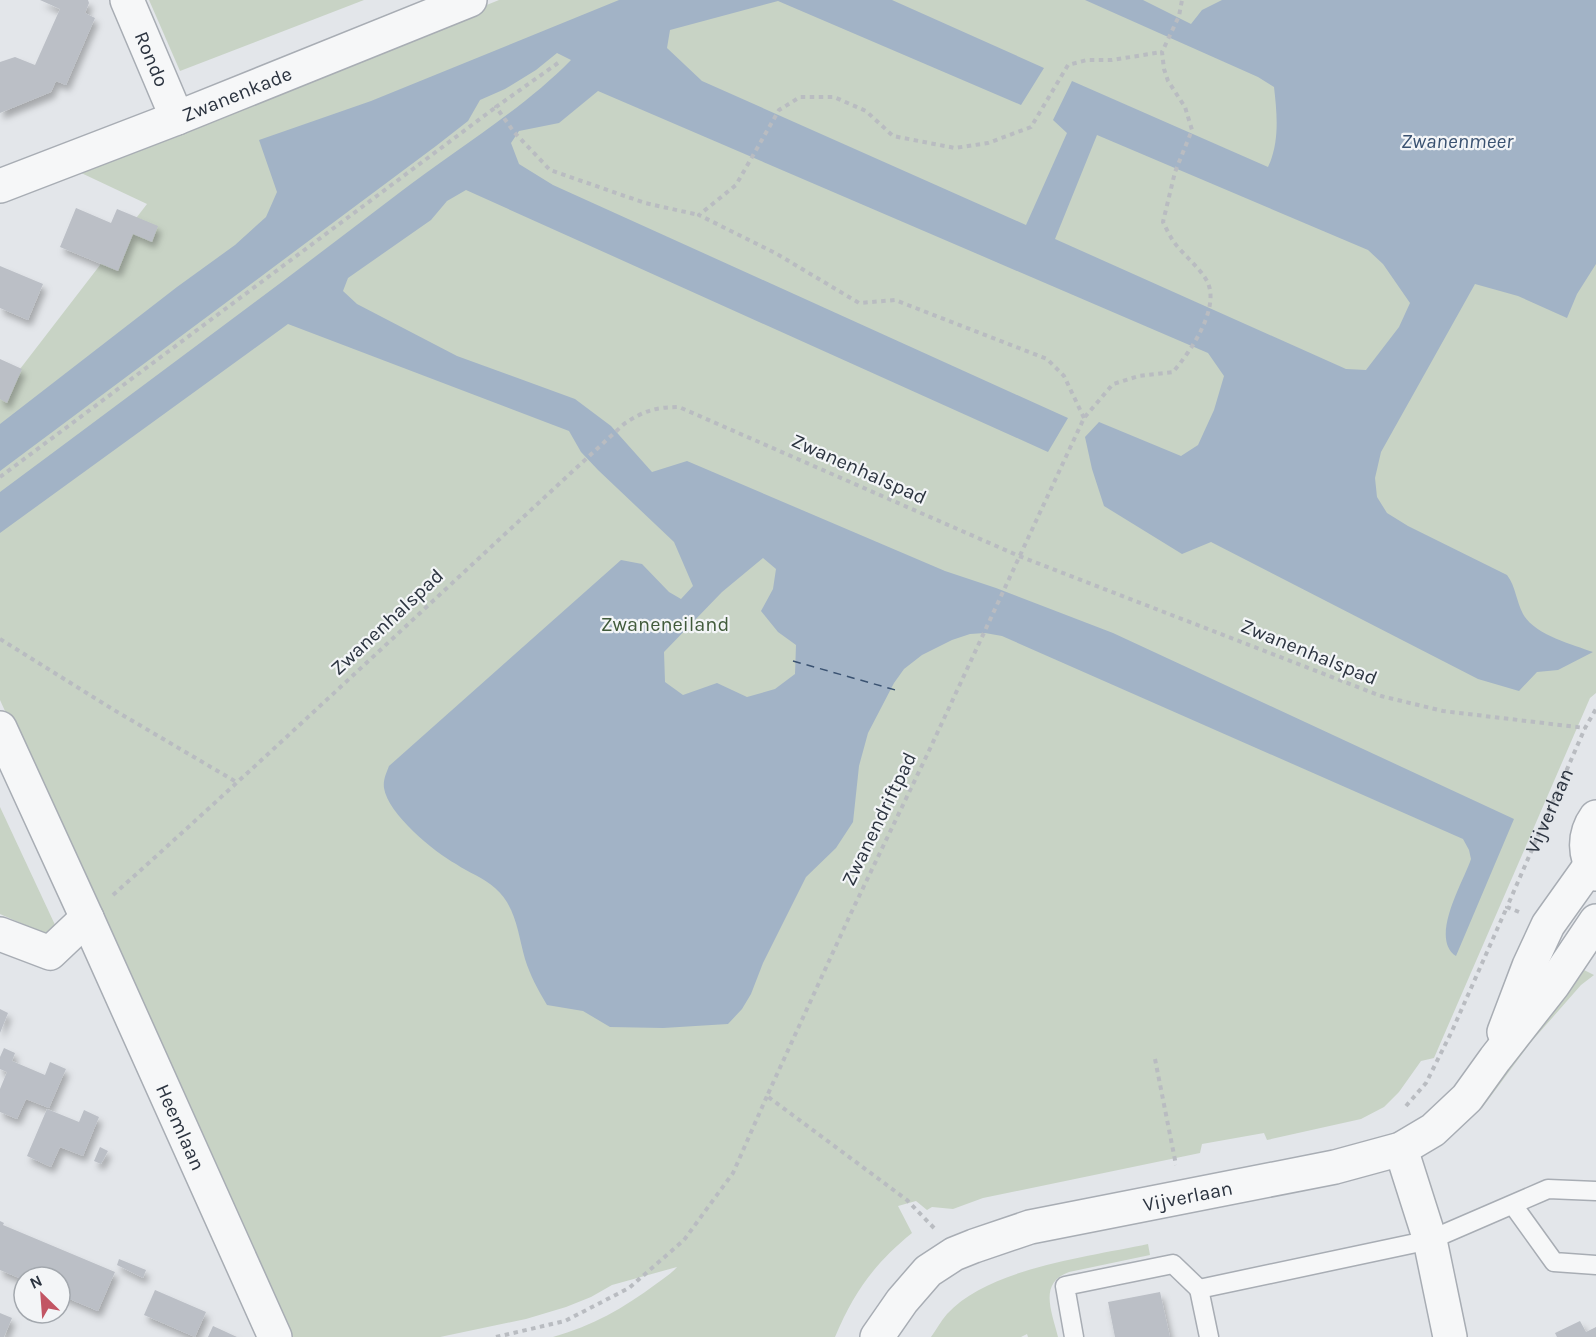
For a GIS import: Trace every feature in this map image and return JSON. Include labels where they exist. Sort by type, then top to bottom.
[{"type":"street","name":"Rondo","points":[[127,0],[177,118]]},
{"type":"street","name":"Zwanenkade","points":[[0,186],[177,118],[470,0]]},
{"type":"street","name":"Heemlaan","points":[[0,728],[275,1337]]},
{"type":"street","points":[[1593,870],[1587,855],[1586,843],[1588,831],[1596,817]]},
{"type":"street","name":"Vijverlaan","points":[[1495,1059],[1528,966],[1548,925],[1593,870]]},
{"type":"street","points":[[0,934],[50,952],[87,918]]},
{"type":"street","name":"Vijverlaan","points":[[877,1337],[902,1301],[928,1271],[954,1254],[974,1246],[1030,1227],[1335,1167],[1401,1149],[1433,1130],[1467,1098],[1553,985],[1596,921]]},
{"type":"street","points":[[1401,1149],[1431,1240],[1450,1337]]},
{"type":"lane","points":[[1199,1289],[1431,1240],[1548,1189],[1596,1191]]},
{"type":"lane","points":[[1513,1205],[1554,1262],[1596,1266]]},
{"type":"lane","points":[[1074,1337],[1065,1286],[1173,1264],[1199,1289],[1209,1337]]},
{"type":"path","points":[[699,215],[736,185],[780,110],[800,97],[834,97],[866,111],[893,136],[955,148],[988,143],[1031,128],[1068,65],[1087,60],[1112,60],[1162,52],[1179,16],[1182,0]]},
{"type":"path","name":"Zwanendriftpad","points":[[496,1337],[565,1321],[629,1288],[684,1240],[733,1173],[1084,418],[1113,384],[1139,376],[1173,372],[1192,348],[1210,307],[1208,284],[1194,263],[1176,246],[1163,222],[1175,172],[1192,130],[1185,107],[1168,81],[1162,52]]},
{"type":"path","points":[[0,477],[558,63]]},
{"type":"path","points":[[496,107],[514,132],[550,171],[645,203],[699,215],[777,254],[859,303],[895,300],[1047,359],[1064,376],[1084,418]]},
{"type":"path","name":"Zwanenhalspad","points":[[87,918],[238,783],[624,424],[657,407],[679,407],[1019,555],[1381,696],[1443,711],[1585,728]]},
{"type":"path","points":[[0,639],[238,783]]},
{"type":"path","name":"Vijverlaan","points":[[1401,1110],[1426,1083],[1452,1031],[1585,728],[1596,709]]},
{"type":"path","points":[[1507,907],[1548,925]]},
{"type":"path","points":[[1155,1059],[1178,1175]]},
{"type":"path","points":[[767,1096],[907,1200],[939,1232]]},
{"type":"green space","points":[[149,0],[364,0],[180,71]]},
{"type":"green space","name":"Zwaneneiland","points":[[499,0],[1596,0],[1596,693],[1590,698],[1434,1058],[1421,1061],[1399,1092],[1384,1107],[1361,1119],[1267,1140],[1264,1133],[1202,1144],[1200,1153],[983,1198],[953,1209],[932,1207],[927,1210],[916,1201],[898,1206],[912,1233],[866,1280],[835,1337],[553,1337],[594,1322],[620,1308],[644,1293],[677,1267],[612,1285],[566,1307],[526,1319],[440,1337],[290,1337],[0,700],[0,395],[147,204],[77,171]]},
{"type":"green space","points":[[0,807],[56,927],[50,936],[0,914]]},
{"type":"green space","points":[[1576,966],[1594,975],[1581,985],[1531,1042],[1482,1108],[1479,1105]]},
{"type":"green space","points":[[1148,1244],[1150,1255],[1069,1272],[1053,1283],[1050,1299],[1058,1337],[1028,1337],[1027,1334],[1021,1337],[931,1337],[947,1314],[965,1298],[988,1285],[1041,1267]]},
{"type":"water","name":"Zwanenmeer","points":[[619,0],[892,0],[1044,68],[1021,105],[778,1],[670,30],[667,48],[702,81],[1026,225],[1067,133],[1053,120],[1072,81],[1268,167],[1272,157],[1277,117],[1274,87],[1258,77],[1085,0],[1143,0],[1191,24],[1202,10],[1222,0],[1596,0],[1596,264],[1577,294],[1567,318],[1518,296],[1475,284],[1381,452],[1375,478],[1377,497],[1387,513],[1408,526],[1507,575],[1523,614],[1536,628],[1555,638],[1593,652],[1558,670],[1537,672],[1519,691],[1478,679],[1211,542],[1182,554],[1104,506],[1085,437],[1099,422],[1181,456],[1198,445],[1214,410],[1224,376],[1208,353],[598,91],[559,123],[519,131],[511,143],[519,164],[553,185],[1068,418],[1048,452],[466,190],[447,201],[431,220],[348,278],[343,291],[357,304],[457,356],[575,399],[611,426],[652,472],[687,461],[945,571],[1113,633],[1514,819],[1456,956],[1449,948],[1446,937],[1450,910],[1471,859],[1463,839],[1002,636],[985,633],[970,634],[952,640],[922,655],[904,669],[894,683],[868,733],[859,766],[853,822],[836,848],[806,877],[763,963],[751,994],[742,1009],[728,1024],[663,1028],[610,1027],[583,1011],[547,1005],[529,971],[508,903],[486,881],[436,851],[413,831],[387,798],[384,785],[389,766],[621,560],[642,564],[669,592],[681,599],[693,586],[674,542],[598,470],[581,452],[569,431],[288,324],[0,533],[0,492],[420,177],[510,113],[571,60],[557,53],[536,70],[505,89],[480,100],[468,121],[436,146],[0,471],[0,424],[235,245],[266,217],[277,192],[259,140],[371,101]],"holes":[[[1097,135],[1368,250],[1383,264],[1410,303],[1399,327],[1366,370],[1346,369],[1055,239]],[[763,558],[776,569],[773,589],[761,611],[778,632],[796,645],[795,674],[775,689],[747,697],[717,683],[683,695],[665,682],[664,652],[722,592]]]},
{"type":"building","points":[[40,0],[88,0],[85,13],[95,18],[66,85],[56,81],[51,92],[0,113],[0,62],[15,57],[35,65],[60,9]]},
{"type":"building","points":[[76,208],[111,223],[117,209],[158,226],[152,242],[133,234],[118,271],[60,247]]},
{"type":"building","points":[[0,266],[43,284],[28,320],[0,308]]},
{"type":"building","points":[[0,359],[22,369],[7,403],[0,399]]},
{"type":"building","points":[[0,1009],[8,1013],[0,1033]]},
{"type":"building","points":[[4,1048],[15,1053],[12,1061],[45,1075],[50,1062],[66,1069],[49,1108],[26,1099],[17,1119],[0,1112],[0,1089],[7,1072],[0,1069],[0,1057]]},
{"type":"building","points":[[47,1109],[79,1122],[84,1110],[99,1117],[83,1156],[60,1147],[51,1167],[27,1156]]},
{"type":"building","points":[[100,1147],[108,1151],[101,1164],[94,1161]]},
{"type":"building","points":[[0,1221],[4,1223],[3,1225],[115,1272],[98,1311],[72,1300],[72,1265],[12,1265],[12,1275],[0,1270]]},
{"type":"building","points":[[119,1259],[146,1270],[143,1278],[117,1265]]},
{"type":"building","points":[[155,1290],[206,1312],[195,1337],[144,1315]]},
{"type":"building","points":[[1160,1292],[1170,1337],[1115,1337],[1108,1302]]},
{"type":"building","points":[[0,1313],[12,1318],[4,1337],[0,1337]]},
{"type":"building","points":[[1580,1321],[1586,1332],[1596,1327],[1596,1337],[1557,1337],[1555,1333]]},
{"type":"building","points":[[213,1326],[237,1337],[208,1337]]},
{"type":"ferry route","points":[[793,661],[899,691]]}]
